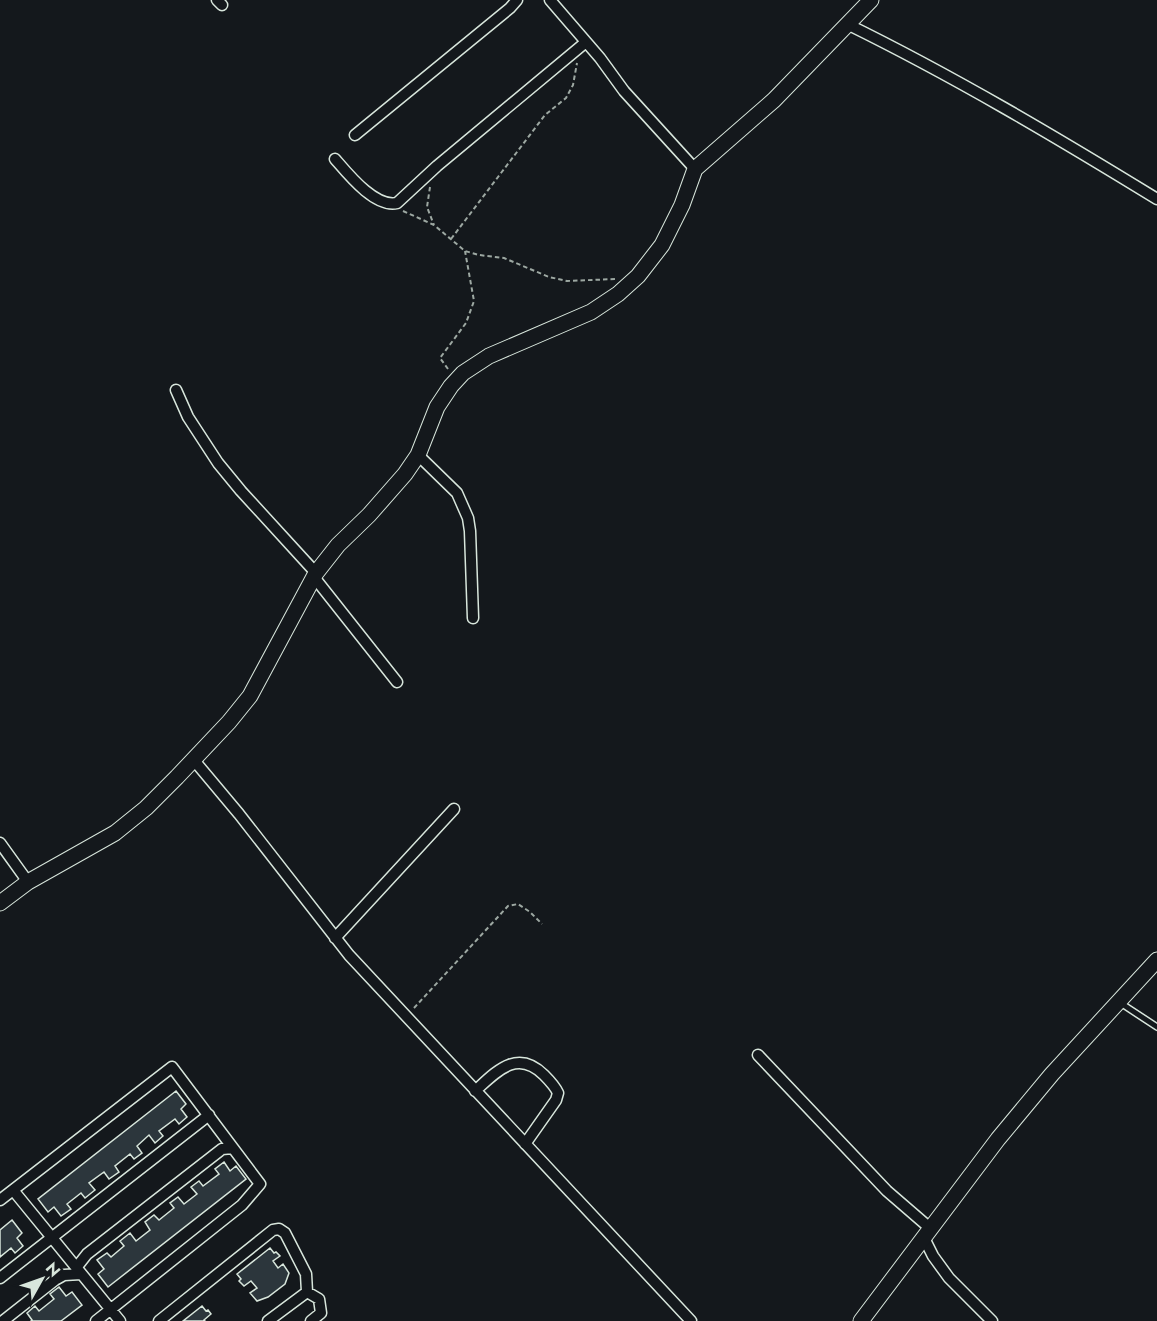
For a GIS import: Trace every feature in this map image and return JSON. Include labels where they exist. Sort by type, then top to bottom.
[{"type":"main road","points":[[0,903],[28,882],[115,833],[146,808],[194,759],[250,696],[315,575],[338,545],[369,515],[405,474],[418,455],[437,407],[463,373],[489,356],[591,312],[618,294],[635,279],[662,245],[682,205],[695,169],[774,100],[871,0]]},
{"type":"main road","points":[[861,1321],[998,1139],[1052,1074],[1157,960]]},
{"type":"street","points":[[355,135],[517,0]]},
{"type":"street","points":[[551,1],[583,45],[695,169]]},
{"type":"street","points":[[847,24],[909,55],[1089,157],[1157,200]]},
{"type":"street","points":[[335,159],[374,199],[389,205],[397,203],[437,166],[583,45]]},
{"type":"street","points":[[176,390],[188,417],[218,463],[315,575],[398,682]]},
{"type":"street","points":[[418,455],[457,493],[468,518],[473,618]]},
{"type":"street","points":[[194,759],[349,956],[691,1321]]},
{"type":"street","points":[[335,938],[454,809]]},
{"type":"street","points":[[0,843],[28,882]]},
{"type":"street","points":[[758,1055],[927,1234],[933,1256],[949,1278],[992,1321]]},
{"type":"street","points":[[475,1091],[500,1069],[510,1064],[526,1063],[538,1068],[555,1087],[558,1094],[525,1144]]},
{"type":"street","points":[[0,1200],[172,1067],[260,1185],[242,1205],[96,1321]]},
{"type":"street","points":[[0,1278],[209,1115]]},
{"type":"street","points":[[3,1321],[55,1280],[78,1271],[87,1254],[222,1149],[233,1148]]},
{"type":"street","points":[[13,1190],[120,1321]]},
{"type":"street","points":[[159,1321],[273,1230],[279,1228],[285,1233],[306,1274],[307,1292]]},
{"type":"street","points":[[307,1292],[319,1299],[321,1313],[313,1320]]},
{"type":"street","points":[[268,1321],[307,1292]]},
{"type":"lane","points":[[1118,1002],[1157,1027]]},
{"type":"path","points":[[451,239],[545,115],[566,98],[573,85],[583,45]]},
{"type":"path","points":[[434,225],[427,207],[430,184],[437,166]]},
{"type":"path","points":[[389,205],[434,225],[465,250],[479,255],[504,258],[549,277],[567,281],[635,279]]},
{"type":"path","points":[[457,380],[440,358],[466,323],[474,301],[465,250]]},
{"type":"path","points":[[406,1017],[508,906],[518,904],[543,924]]},
{"type":"building","points":[[176,1091],[186,1104],[181,1109],[187,1117],[179,1124],[175,1119],[159,1131],[163,1136],[155,1143],[149,1135],[137,1146],[142,1153],[134,1159],[130,1154],[115,1166],[119,1172],[109,1179],[104,1172],[89,1183],[95,1190],[85,1198],[81,1193],[67,1204],[71,1209],[61,1216],[54,1207],[48,1212],[38,1199]]},
{"type":"building","points":[[224,1162],[230,1171],[236,1166],[246,1179],[108,1287],[98,1274],[104,1269],[97,1260],[107,1253],[111,1257],[124,1246],[120,1241],[130,1233],[136,1241],[150,1230],[145,1222],[154,1215],[159,1220],[174,1208],[170,1203],[178,1197],[184,1204],[197,1194],[191,1187],[199,1181],[203,1186],[219,1174],[215,1169]]},
{"type":"building","points":[[12,1220],[22,1233],[17,1238],[23,1246],[15,1253],[11,1248],[0,1257],[0,1230]]},
{"type":"building","points":[[270,1248],[280,1256],[273,1261],[278,1268],[283,1264],[289,1273],[285,1284],[268,1297],[257,1301],[250,1293],[257,1288],[251,1281],[244,1286],[237,1274]]},
{"type":"building","points":[[59,1287],[66,1296],[72,1292],[82,1305],[61,1321],[31,1321],[27,1313],[35,1306],[39,1311],[54,1299],[50,1294]]},
{"type":"building","points":[[202,1306],[211,1314],[205,1321],[183,1321]]}]
